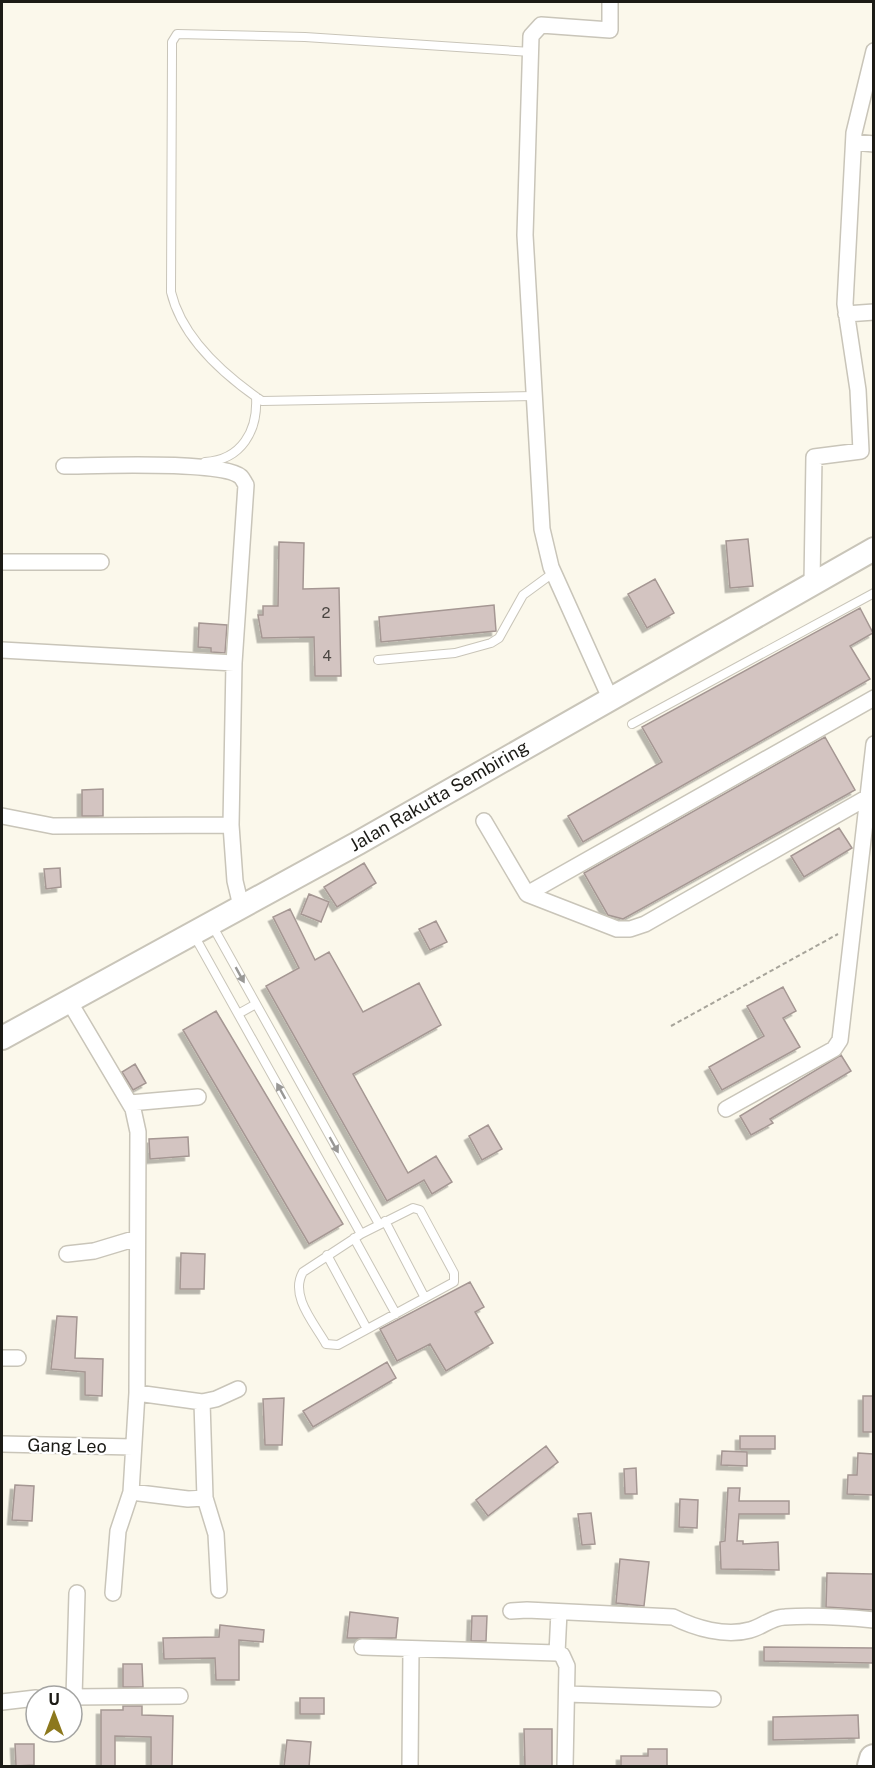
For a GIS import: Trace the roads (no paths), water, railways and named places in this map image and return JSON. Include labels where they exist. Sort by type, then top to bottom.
[{"type":"highway","points":[[872,1767],[873,1759]]},
{"type":"main road","name":"Jalan Rakutta Sembiring","points":[[2,1038],[358,843],[873,549]]},
{"type":"street","points":[[609,698],[553,573],[542,529],[525,236],[531,52],[534,31],[541,25],[610,30],[610,2]]},
{"type":"street","points":[[812,583],[814,457],[861,451],[858,390],[844,304],[854,142],[873,51]]},
{"type":"street","points":[[854,142],[873,144]]},
{"type":"street","points":[[846,314],[873,312]]},
{"type":"street","points":[[64,466],[171,464],[230,473],[240,476],[246,485],[234,663],[231,825],[234,881],[242,906]]},
{"type":"street","points":[[2,562],[101,562]]},
{"type":"street","points":[[2,650],[234,663]]},
{"type":"street","points":[[527,894],[873,698]]},
{"type":"street","points":[[726,1109],[834,1049],[840,1040],[873,744]]},
{"type":"street","points":[[484,821],[527,894],[617,929],[630,929],[645,924],[868,797]]},
{"type":"street","points":[[2,816],[53,826],[231,825]]},
{"type":"street","points":[[69,1001],[130,1103],[138,1132],[137,1393],[131,1492],[118,1532],[113,1593]]},
{"type":"street","points":[[130,1103],[198,1097]]},
{"type":"street","points":[[67,1254],[94,1251],[137,1238]]},
{"type":"street","points":[[2,1358],[18,1358]]},
{"type":"street","points":[[137,1393],[202,1402],[216,1399],[238,1389]]},
{"type":"street","points":[[202,1402],[205,1498],[216,1534],[219,1590]]},
{"type":"street","name":"Gang Leo","points":[[2,1444],[133,1447]]},
{"type":"street","points":[[131,1492],[188,1499],[205,1498]]},
{"type":"street","points":[[74,1684],[77,1593]]},
{"type":"street","points":[[511,1611],[673,1617],[688,1626],[723,1631],[749,1630],[782,1617],[838,1617],[873,1620]]},
{"type":"street","points":[[557,1653],[559,1612]]},
{"type":"street","points":[[362,1647],[557,1653],[565,1660],[567,1694],[565,1767]]},
{"type":"street","points":[[410,1767],[411,1649]]},
{"type":"street","points":[[567,1694],[713,1700]]},
{"type":"street","points":[[84,1697],[180,1696]]},
{"type":"street","points":[[2,1702],[24,1699]]},
{"type":"lane","points":[[531,52],[294,36],[182,33],[174,38],[172,52],[173,301],[175,310],[212,362],[234,382],[268,402],[534,396]]},
{"type":"lane","points":[[171,464],[217,461],[227,457],[249,438],[254,428],[256,397]]},
{"type":"lane","points":[[378,660],[455,653],[491,643],[499,638],[523,595],[553,573]]},
{"type":"lane","points":[[632,724],[873,593]]},
{"type":"lane","points":[[202,929],[256,1004],[425,1298]]},
{"type":"lane","points":[[202,929],[238,1014],[358,1236],[396,1314]]},
{"type":"lane","points":[[238,1014],[256,1004]]},
{"type":"lane","points":[[408,1209],[420,1210],[454,1273],[451,1284],[338,1345],[326,1344],[302,1303],[300,1276],[327,1255],[382,1223],[408,1209]]},
{"type":"lane","points":[[327,1255],[367,1329]]}]
